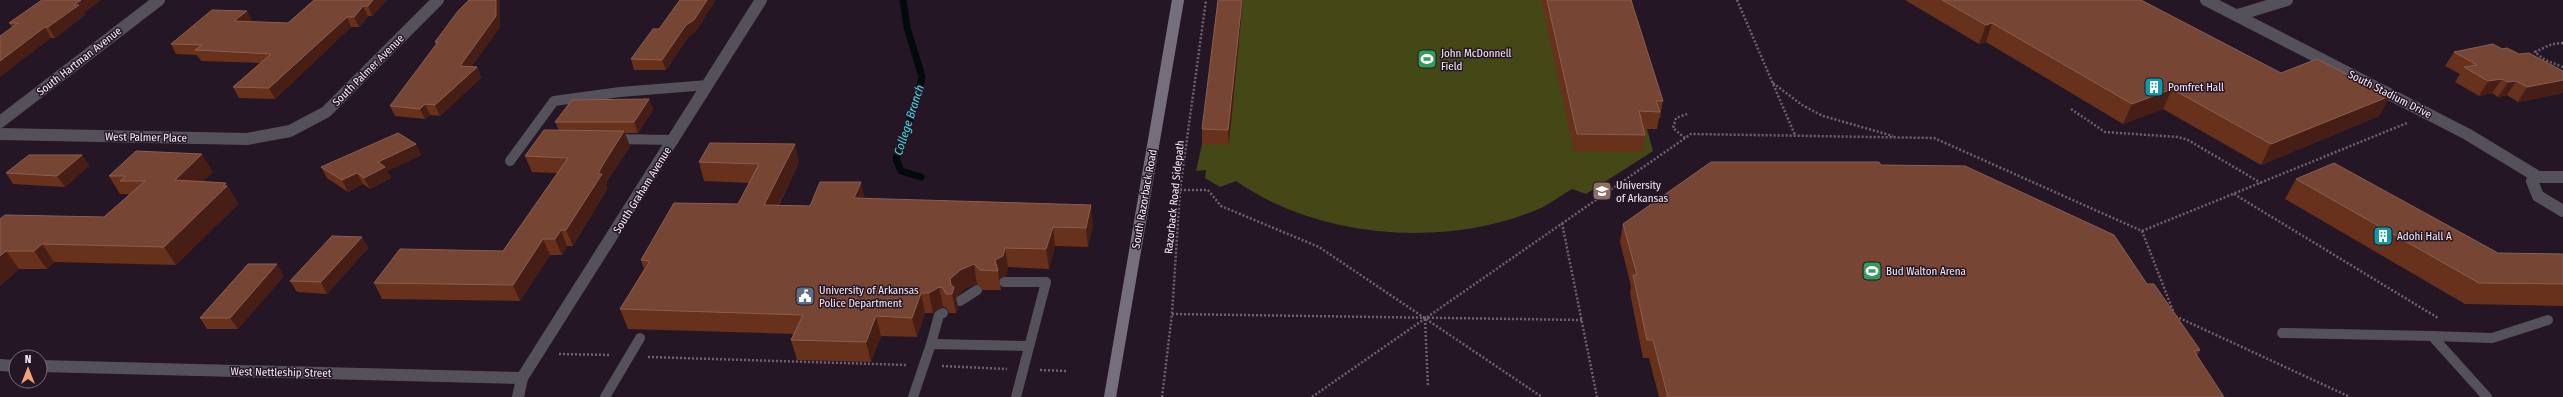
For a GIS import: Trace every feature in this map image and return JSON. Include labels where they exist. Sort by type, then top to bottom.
[{"type":"main road","name":"South Razorback Road","points":[[1110,397],[1178,0]]},
{"type":"street","name":"South Hartman Avenue","points":[[0,122],[158,0]]},
{"type":"street","name":"South Palmer Avenue","points":[[290,131],[309,123],[326,112],[438,0]]},
{"type":"street","name":"South Graham Avenue","points":[[522,378],[674,140],[761,0]]},
{"type":"street","name":"South Stadium Drive","points":[[2206,0],[2238,15],[2467,134],[2538,177]]},
{"type":"street","points":[[2238,15],[2287,0]]},
{"type":"street","name":"West Palmer Place","points":[[0,134],[247,139],[290,131]]},
{"type":"street","points":[[2563,177],[2538,177],[2532,181],[2532,188],[2538,196],[2563,211]]},
{"type":"street","name":"West Nettleship Street","points":[[48,366],[522,378]]},
{"type":"street","points":[[518,397],[522,378]]},
{"type":"lane","points":[[510,162],[554,101],[620,92],[708,85]]},
{"type":"lane","points":[[527,139],[542,139]]},
{"type":"lane","points":[[604,139],[674,140]]},
{"type":"lane","points":[[1004,282],[1046,282],[1016,397]]},
{"type":"lane","points":[[960,301],[977,290]]},
{"type":"lane","points":[[913,397],[939,316],[943,313]]},
{"type":"lane","points":[[2282,333],[2492,338],[2548,320]]},
{"type":"lane","points":[[2432,336],[2487,397]]},
{"type":"lane","points":[[605,397],[640,338]]},
{"type":"lane","points":[[931,344],[1029,346]]},
{"type":"path","name":"Razorback Road Sidepath","points":[[1162,397],[1172,314],[1180,190],[1206,0]]},
{"type":"path","points":[[1737,0],[1795,136]]},
{"type":"path","points":[[2563,43],[2552,44],[2535,52],[2545,60],[2563,67]]},
{"type":"path","points":[[1773,83],[1802,105],[1823,116],[1898,138]]},
{"type":"path","points":[[2071,109],[2105,132],[2178,137],[2188,140],[2260,183]]},
{"type":"path","points":[[1685,138],[1672,128],[1676,118],[1687,114]]},
{"type":"path","points":[[2142,231],[2412,121]]},
{"type":"path","points":[[1312,397],[1692,134],[1934,138],[2142,231],[2175,316],[2350,397]]},
{"type":"path","points":[[1180,190],[1208,190],[1221,206],[1318,247],[1542,397]]},
{"type":"path","points":[[2234,194],[2443,321]]},
{"type":"path","points":[[1562,223],[1597,397]]},
{"type":"path","points":[[1172,314],[1424,319],[1582,320]]},
{"type":"path","points":[[1424,319],[1428,387]]},
{"type":"path","points":[[559,354],[1067,371]]},
{"type":"green space","name":"John McDonnell Field","points":[[1221,0],[1623,0],[1660,118],[1653,118],[1657,129],[1647,129],[1653,151],[1586,194],[1572,189],[1541,208],[1505,221],[1466,229],[1426,233],[1385,232],[1344,226],[1306,215],[1269,200],[1236,181],[1220,187],[1205,178],[1206,170],[1196,171],[1202,144]]},
{"type":"building","points":[[42,0],[81,0],[74,5],[79,5],[48,27],[45,27],[0,61],[0,36],[18,23],[9,23]]},
{"type":"building","points":[[314,0],[373,0],[368,6],[363,6],[354,17],[347,17],[269,88],[233,87],[271,54],[195,50],[202,45],[171,44],[212,10],[247,11],[234,21],[288,23]]},
{"type":"building","points":[[469,0],[496,0],[496,16],[460,66],[477,67],[435,105],[425,104],[420,109],[390,106],[438,42],[435,42],[458,11]]},
{"type":"building","points":[[680,0],[707,0],[694,20],[686,25],[662,60],[631,59],[653,29],[659,29]]},
{"type":"building","points":[[1218,0],[1242,0],[1228,130],[1202,129]]},
{"type":"building","points":[[1547,0],[1631,0],[1663,101],[1656,101],[1660,112],[1639,111],[1645,135],[1577,134]]},
{"type":"building","name":"Pomfret Hall","points":[[1942,0],[2141,0],[2281,73],[2317,59],[2390,96],[2271,144],[2172,89],[2132,104],[1992,23],[1986,25]]},
{"type":"building","points":[[2493,44],[2502,49],[2507,48],[2519,54],[2529,53],[2563,71],[2563,80],[2527,87],[2516,81],[2508,82],[2502,79],[2488,81],[2464,67],[2477,65],[2454,52]]},
{"type":"building","points":[[649,99],[634,122],[555,122],[572,100]]},
{"type":"building","points":[[544,130],[624,131],[598,174],[602,174],[566,230],[561,230],[555,239],[543,239],[513,285],[374,283],[400,249],[503,251],[568,158],[525,156]]},
{"type":"building","points":[[398,133],[416,144],[378,162],[385,167],[364,178],[357,173],[342,180],[321,167]]},
{"type":"building","points":[[710,143],[795,144],[764,205],[810,206],[820,182],[861,182],[854,198],[1091,205],[1086,228],[1053,227],[1046,249],[1005,248],[1003,256],[995,260],[998,271],[980,270],[974,264],[960,270],[950,279],[951,285],[954,287],[952,294],[946,294],[943,288],[939,287],[929,293],[921,293],[912,318],[876,316],[866,342],[791,340],[803,315],[620,309],[650,261],[641,260],[674,203],[738,204],[759,164],[699,162]]},
{"type":"building","points":[[136,151],[202,154],[175,180],[226,183],[223,186],[227,186],[164,247],[42,244],[34,251],[6,251],[0,256],[0,219],[5,215],[104,217],[145,181],[120,181],[126,176],[109,176]]},
{"type":"building","points":[[29,155],[82,155],[57,176],[6,173]]},
{"type":"building","name":"Bud Walton Arena","points":[[1711,162],[1879,162],[1881,165],[1965,166],[2114,235],[2147,284],[2154,284],[2200,350],[2194,351],[2224,397],[1668,397],[1653,340],[1647,340],[1633,275],[1637,275],[1623,224]]},
{"type":"building","points":[[2334,163],[2498,253],[2563,254],[2563,284],[2479,283],[2296,179]]},
{"type":"building","points":[[332,236],[362,237],[321,282],[290,281]]},
{"type":"building","points":[[248,264],[277,264],[230,318],[200,318]]},
{"type":"waterway","name":"College Branch","points":[[903,0],[907,27],[922,77],[917,99],[896,159],[901,171],[921,177]]},
{"type":"place","name":"John McDonnell Field","points":[[1427,59]]},
{"type":"place","name":"Pomfret Hall","points":[[2154,87]]},
{"type":"place","name":"University of Arkansas","points":[[1602,191]]},
{"type":"place","name":"Adohi Hall A","points":[[2383,236]]},
{"type":"place","name":"Bud Walton Arena","points":[[1872,271]]},
{"type":"place","name":"University of Arkansas Police Department","points":[[805,296]]}]
